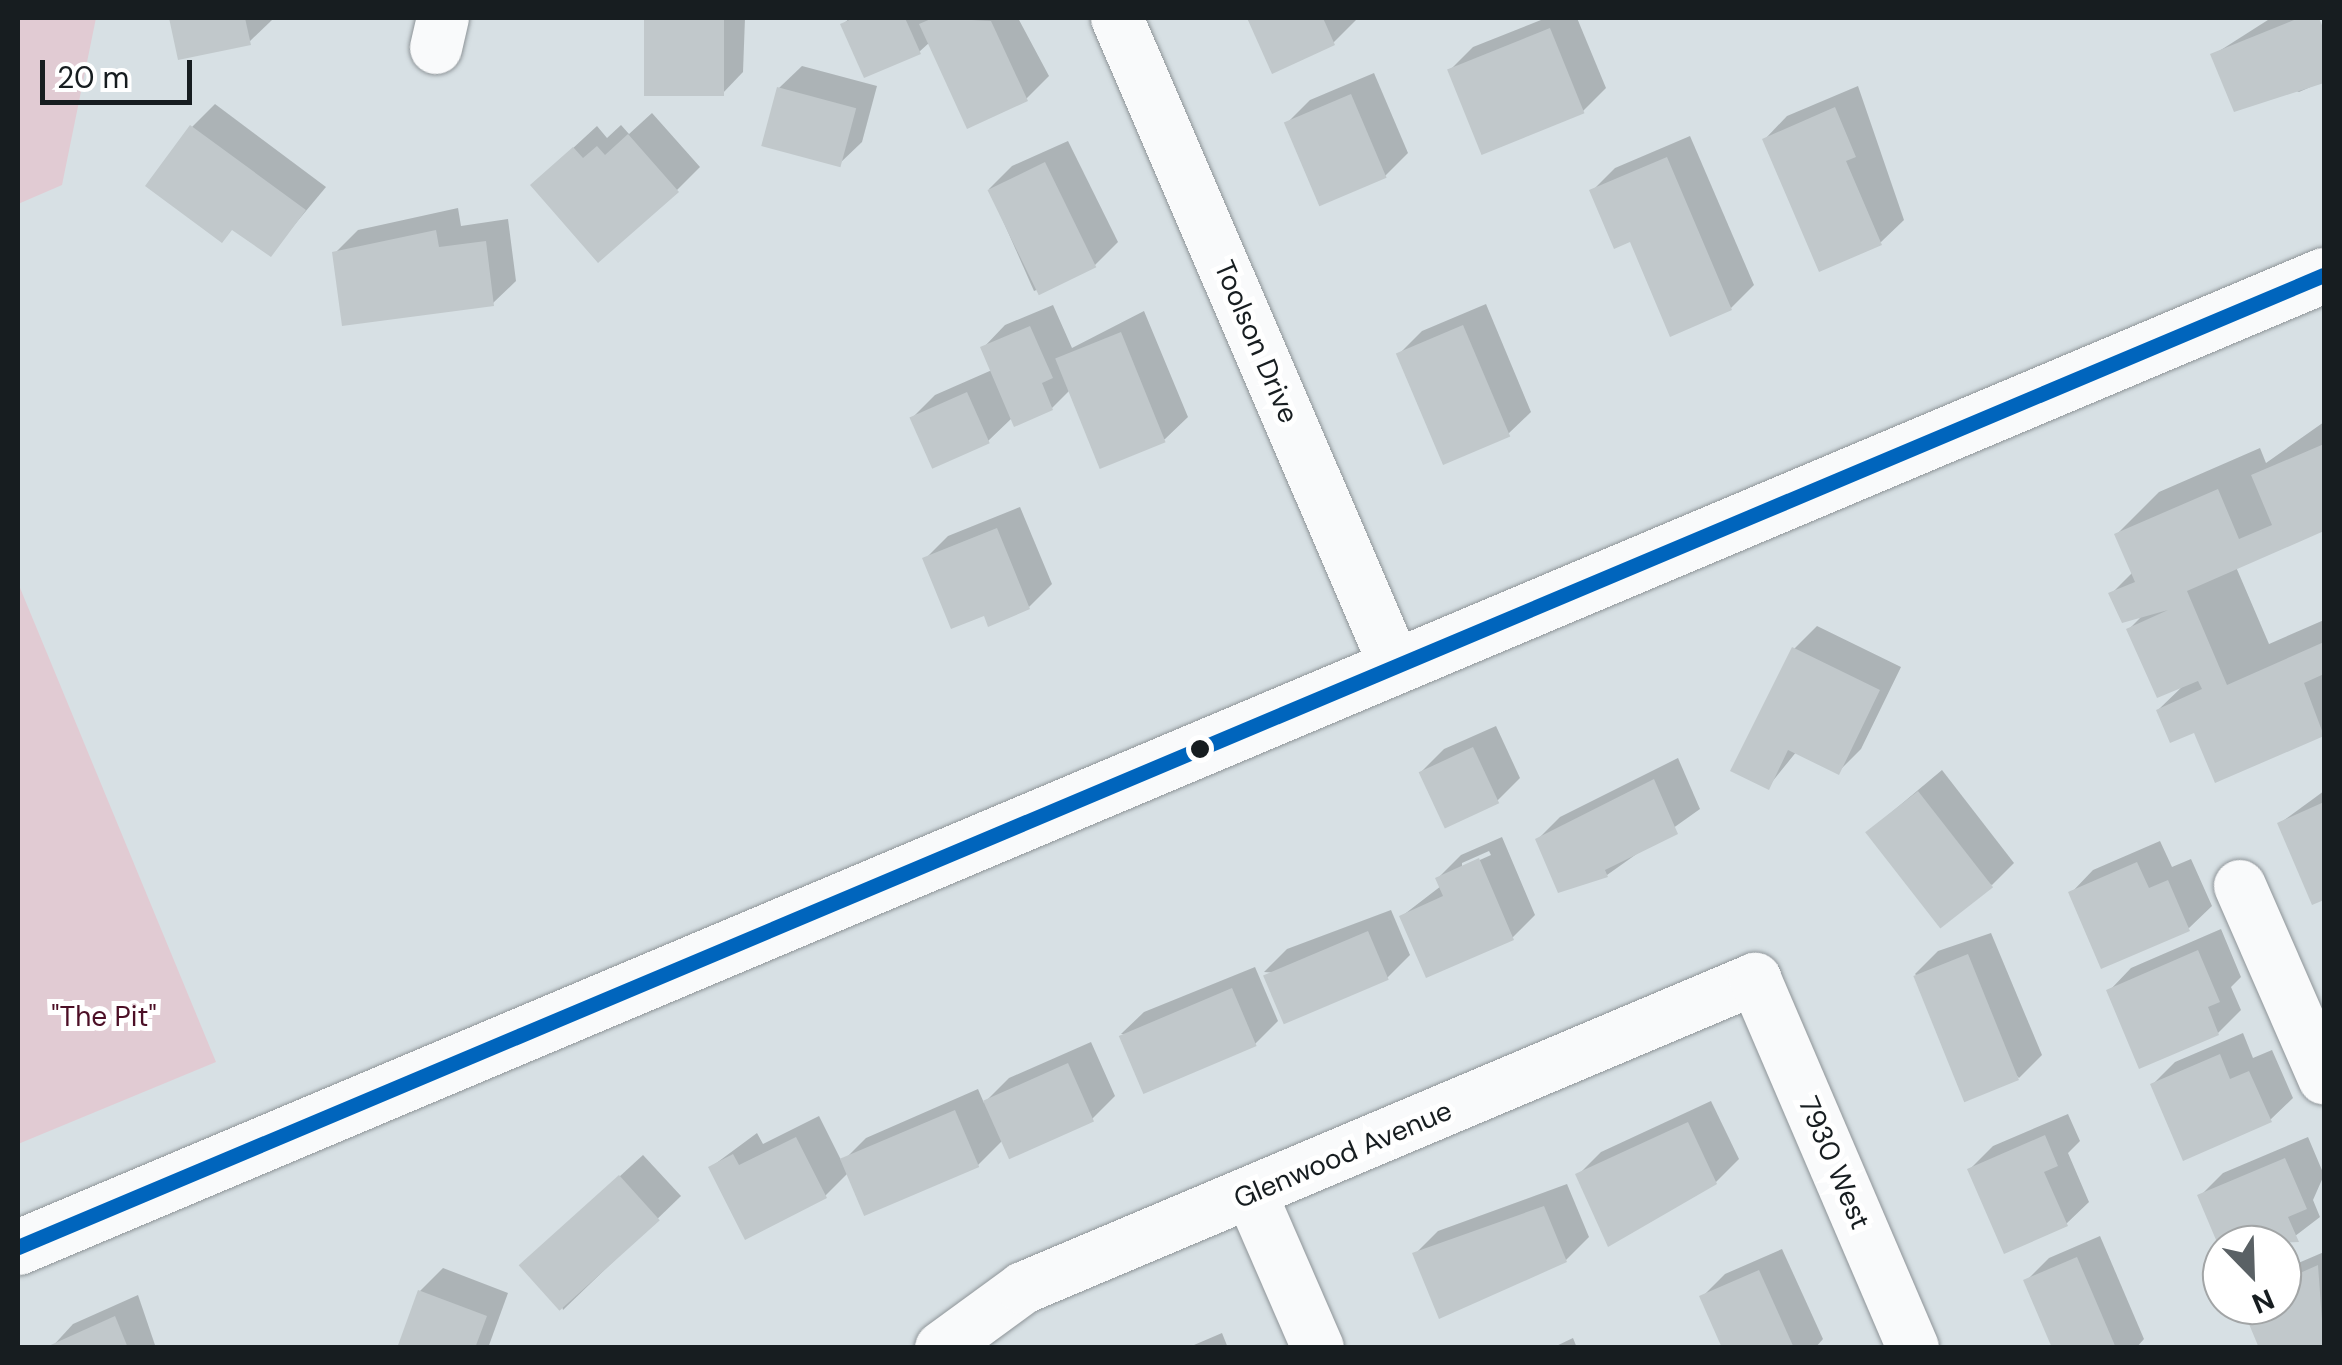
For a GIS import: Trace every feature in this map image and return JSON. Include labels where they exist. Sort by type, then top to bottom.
[{"type":"main road","points":[[18,1247],[2324,275]]},
{"type":"street","name":"Toolson Drive","points":[[1116,18],[1396,668]]},
{"type":"street","points":[[2240,886],[2308,995],[2324,1078]]},
{"type":"street","name":"Glenwood Avenue","points":[[942,1348],[1023,1288],[1756,979]]},
{"type":"street","name":"7930 West","points":[[1756,979],[1913,1348]]},
{"type":"street","points":[[1252,1194],[1318,1348]]},
{"type":"green space","points":[[18,18],[96,18],[62,185],[18,204]]},
{"type":"green space","name":"\"The Pit\"","points":[[18,583],[216,1062],[18,1144]]},
{"type":"building","points":[[169,18],[245,18],[251,45],[178,60]]},
{"type":"building","points":[[644,18],[724,18],[724,96],[644,96]]},
{"type":"building","points":[[854,18],[905,18],[921,54],[864,78],[840,24]]},
{"type":"building","points":[[933,18],[991,21],[1028,101],[967,129],[919,24]]},
{"type":"building","points":[[1247,18],[1323,18],[1335,45],[1272,74]]},
{"type":"building","points":[[2299,18],[2319,18],[2324,30],[2324,83],[2234,112],[2210,54]]},
{"type":"building","points":[[1550,28],[1584,113],[1482,155],[1447,70]]},
{"type":"building","points":[[777,87],[856,108],[840,167],[761,146]]},
{"type":"building","points":[[1351,94],[1387,178],[1319,206],[1284,123]]},
{"type":"building","points":[[1835,107],[1856,157],[1846,161],[1882,245],[1819,272],[1762,139]]},
{"type":"building","points":[[190,125],[306,210],[271,257],[232,230],[222,243],[145,186]]},
{"type":"building","points":[[628,134],[679,192],[598,263],[530,185],[573,147],[583,158],[597,146],[605,155]]},
{"type":"building","points":[[1667,157],[1732,310],[1670,337],[1630,242],[1614,249],[1589,190]]},
{"type":"building","points":[[1045,162],[1096,267],[1039,295],[987,190]]},
{"type":"building","points":[[436,230],[439,247],[486,241],[494,306],[342,326],[332,252]]},
{"type":"building","points":[[1463,325],[1510,436],[1443,465],[1396,354]]},
{"type":"building","points":[[1030,326],[1053,378],[1042,383],[1053,410],[1014,427],[980,347]]},
{"type":"building","points":[[1121,332],[1166,442],[1100,469],[1055,359]]},
{"type":"building","points":[[967,392],[990,443],[932,469],[909,418]]},
{"type":"building","points":[[2324,444],[2324,531],[2187,591],[2227,685],[2324,642],[2324,674],[2304,683],[2324,736],[2215,783],[2194,733],[2170,743],[2156,710],[2202,689],[2198,681],[2157,698],[2126,629],[2168,610],[2122,623],[2108,593],[2135,582],[2114,534],[2218,489],[2239,539],[2272,525],[2251,475]]},
{"type":"building","points":[[997,528],[1030,609],[988,627],[984,616],[951,629],[922,558]]},
{"type":"building","points":[[1792,647],[1880,690],[1839,775],[1788,750],[1769,790],[1730,771]]},
{"type":"building","points":[[1473,747],[1499,803],[1445,829],[1419,772]]},
{"type":"building","points":[[1654,779],[1678,834],[1605,870],[1608,877],[1558,893],[1535,839]]},
{"type":"building","points":[[1918,791],[1993,887],[1940,928],[1865,832]]},
{"type":"building","points":[[2324,802],[2324,900],[2312,905],[2277,823]]},
{"type":"building","points":[[1479,858],[1514,940],[1426,978],[1399,916],[1443,896],[1435,878]]},
{"type":"building","points":[[2137,862],[2149,888],[2168,880],[2190,931],[2101,969],[2068,892]]},
{"type":"building","points":[[1368,931],[1389,980],[1284,1024],[1263,976]]},
{"type":"building","points":[[2198,950],[2220,1002],[2208,1007],[2219,1035],[2139,1069],[2106,990]]},
{"type":"building","points":[[1968,954],[2019,1080],[1964,1102],[1913,976]]},
{"type":"building","points":[[1232,988],[1257,1046],[1143,1094],[1119,1036]]},
{"type":"building","points":[[2220,1054],[2230,1079],[2249,1071],[2272,1122],[2183,1161],[2150,1084]]},
{"type":"building","points":[[1068,1063],[1094,1121],[1009,1159],[983,1101]]},
{"type":"building","points":[[955,1110],[979,1167],[864,1216],[840,1159]]},
{"type":"building","points":[[1688,1122],[1717,1184],[1608,1247],[1575,1174]]},
{"type":"building","points":[[2045,1135],[2058,1166],[2044,1172],[2068,1226],[2004,1254],[1967,1169]]},
{"type":"building","points":[[796,1137],[827,1198],[745,1240],[708,1167],[733,1154],[739,1165]]},
{"type":"building","points":[[2285,1158],[2307,1209],[2288,1217],[2292,1225],[2210,1225],[2197,1195]]},
{"type":"building","points":[[619,1175],[660,1220],[559,1311],[519,1265]]},
{"type":"building","points":[[1544,1206],[1567,1262],[1439,1319],[1412,1253]]},
{"type":"building","points":[[2077,1257],[2116,1348],[2052,1348],[2023,1280]]},
{"type":"building","points":[[2318,1265],[2324,1348],[2259,1348],[2249,1325],[2302,1325],[2302,1272]]},
{"type":"building","points":[[1759,1270],[1794,1348],[1722,1348],[1699,1296]]},
{"type":"building","points":[[418,1290],[487,1316],[475,1348],[397,1348]]},
{"type":"building","points":[[115,1316],[128,1348],[44,1348]]},
{"type":"transit line","points":[[18,1247],[2324,275]]}]
